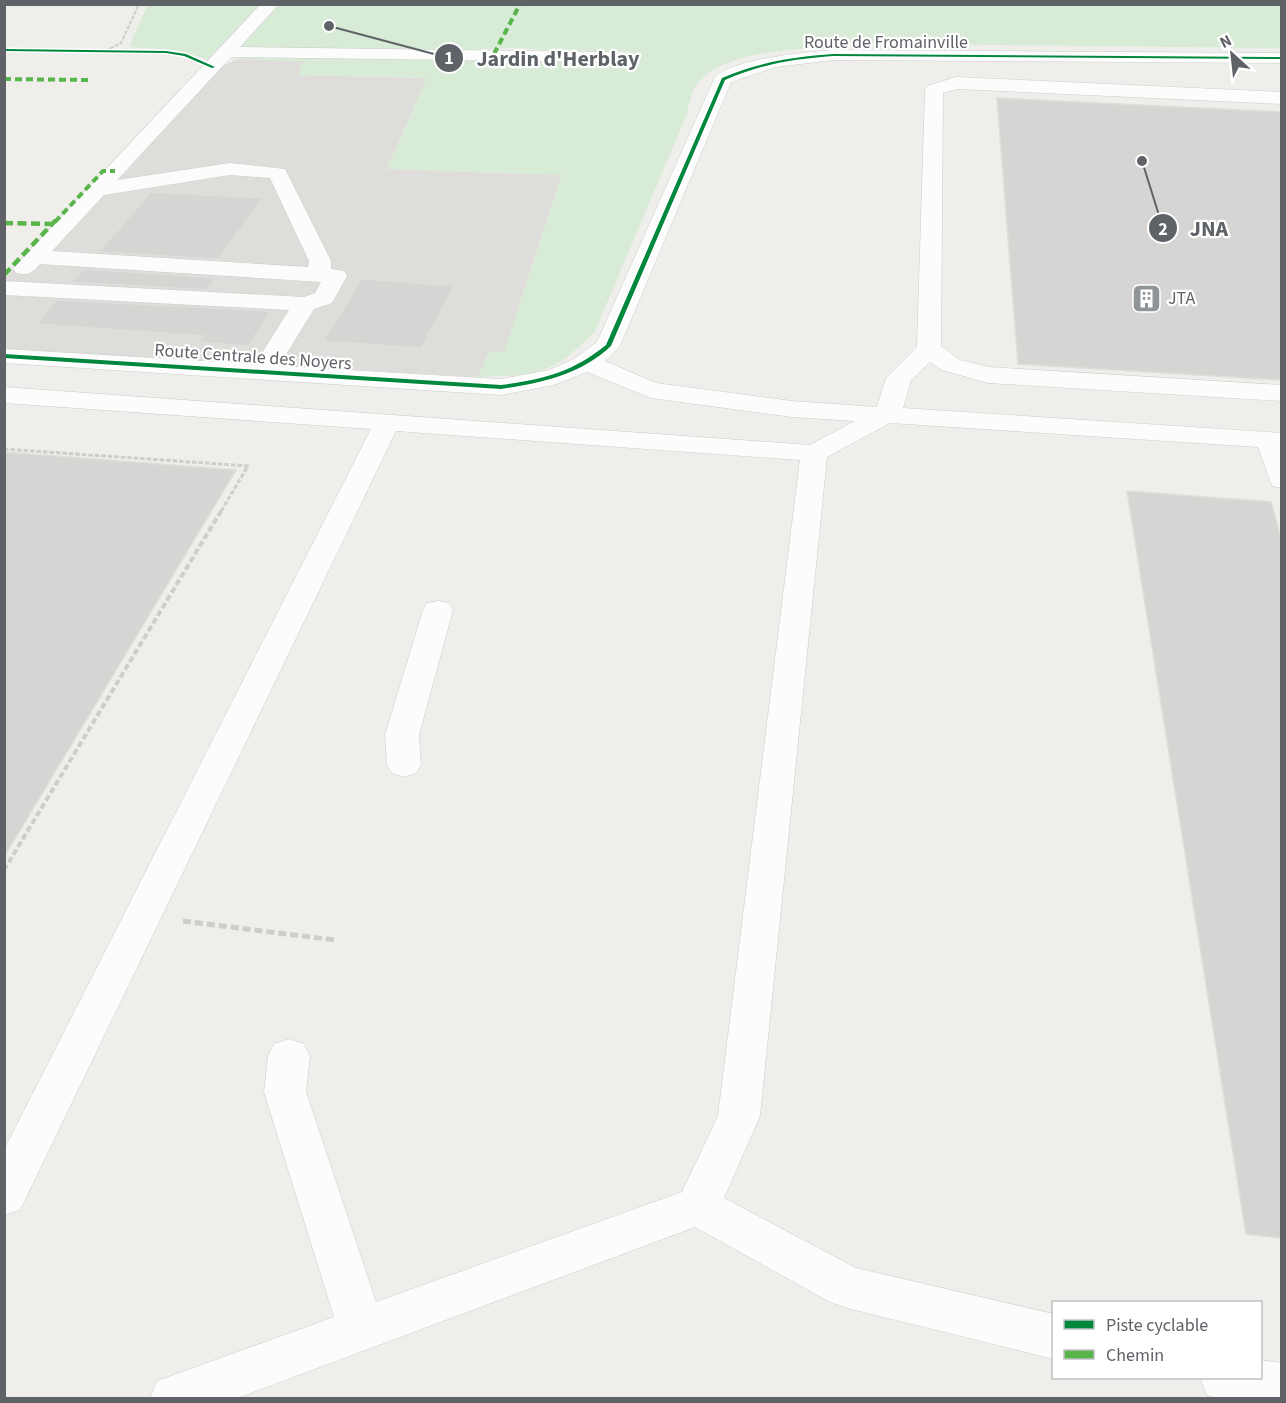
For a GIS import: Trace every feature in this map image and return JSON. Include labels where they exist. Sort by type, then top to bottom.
[{"type":"street","points":[[5,288],[271,4]]},
{"type":"street","points":[[227,52],[606,57]]},
{"type":"street","name":"Route de Fromainville","points":[[501,387],[542,382],[588,363],[608,346],[723,79],[751,66],[789,58],[833,55],[1281,58]]},
{"type":"street","points":[[4,395],[814,453],[888,414],[899,378],[929,349],[934,90],[956,82],[1281,98]]},
{"type":"street","points":[[104,182],[230,169],[278,173],[320,261],[319,275]]},
{"type":"street","points":[[5,288],[305,304],[324,298],[336,276],[35,257]]},
{"type":"street","points":[[262,372],[305,304]]},
{"type":"street","points":[[929,349],[951,365],[988,375],[1281,393]]},
{"type":"street","name":"Route Centrale des Noyers","points":[[4,356],[501,387]]},
{"type":"street","points":[[588,363],[651,390],[792,409],[1275,440],[1281,480]]},
{"type":"street","points":[[4,1196],[387,423]]},
{"type":"street","points":[[175,1398],[698,1206],[739,1116],[814,453]]},
{"type":"street","points":[[404,765],[402,735],[438,610]]},
{"type":"street","points":[[289,1056],[285,1092],[362,1330]]},
{"type":"street","points":[[698,1206],[847,1287],[1052,1337]]},
{"type":"street","points":[[1235,1379],[1281,1387]]},
{"type":"path","points":[[105,51],[121,43],[139,4]]},
{"type":"path","points":[[4,449],[248,466],[4,870]]},
{"type":"path","points":[[143,916],[335,940]]},
{"type":"shaded area","points":[[237,59],[304,61],[298,75],[427,78],[387,169],[562,175],[504,352],[489,352],[478,377],[5,350],[4,279],[104,174],[123,175],[217,69]]},
{"type":"green space","points":[[148,4],[1282,5],[1281,48],[820,43],[824,47],[756,55],[723,65],[709,73],[693,90],[687,114],[595,331],[581,346],[542,370],[515,375],[478,377],[489,352],[504,352],[562,175],[387,169],[427,78],[298,75],[303,61],[237,59],[243,57],[600,60],[618,58],[630,51],[595,52],[509,48],[467,50],[266,49],[211,60],[175,50],[129,47]]},
{"type":"building","points":[[997,98],[1281,112],[1281,380],[1018,364]]},
{"type":"building","points":[[151,192],[263,198],[218,259],[99,252]]},
{"type":"building","points":[[84,269],[216,278],[207,290],[72,282]]},
{"type":"building","points":[[362,279],[454,286],[421,348],[323,341]]},
{"type":"building","points":[[57,300],[271,311],[248,346],[199,342],[204,336],[36,324]]},
{"type":"building","points":[[4,452],[236,470],[4,857]]},
{"type":"building","points":[[1127,491],[1271,502],[1281,538],[1281,1238],[1246,1234]]},
{"type":"marked path","points":[[494,54],[520,4]]},
{"type":"marked path","points":[[4,79],[88,80]]},
{"type":"marked path","points":[[4,275],[103,171],[115,171]]},
{"type":"marked path","points":[[4,223],[52,224]]},
{"type":"cycle path","points":[[4,50],[166,52],[185,55],[213,67]]},
{"type":"cycle path","points":[[4,356],[501,387],[558,376],[583,364],[608,346],[723,79],[776,61],[833,55],[1282,58]]},
{"type":"place","name":"Jardin d'Herblay","points":[[329,26]]},
{"type":"place","name":"JNA","points":[[1142,161]]},
{"type":"place","name":"JTA","points":[[1147,298]]}]
